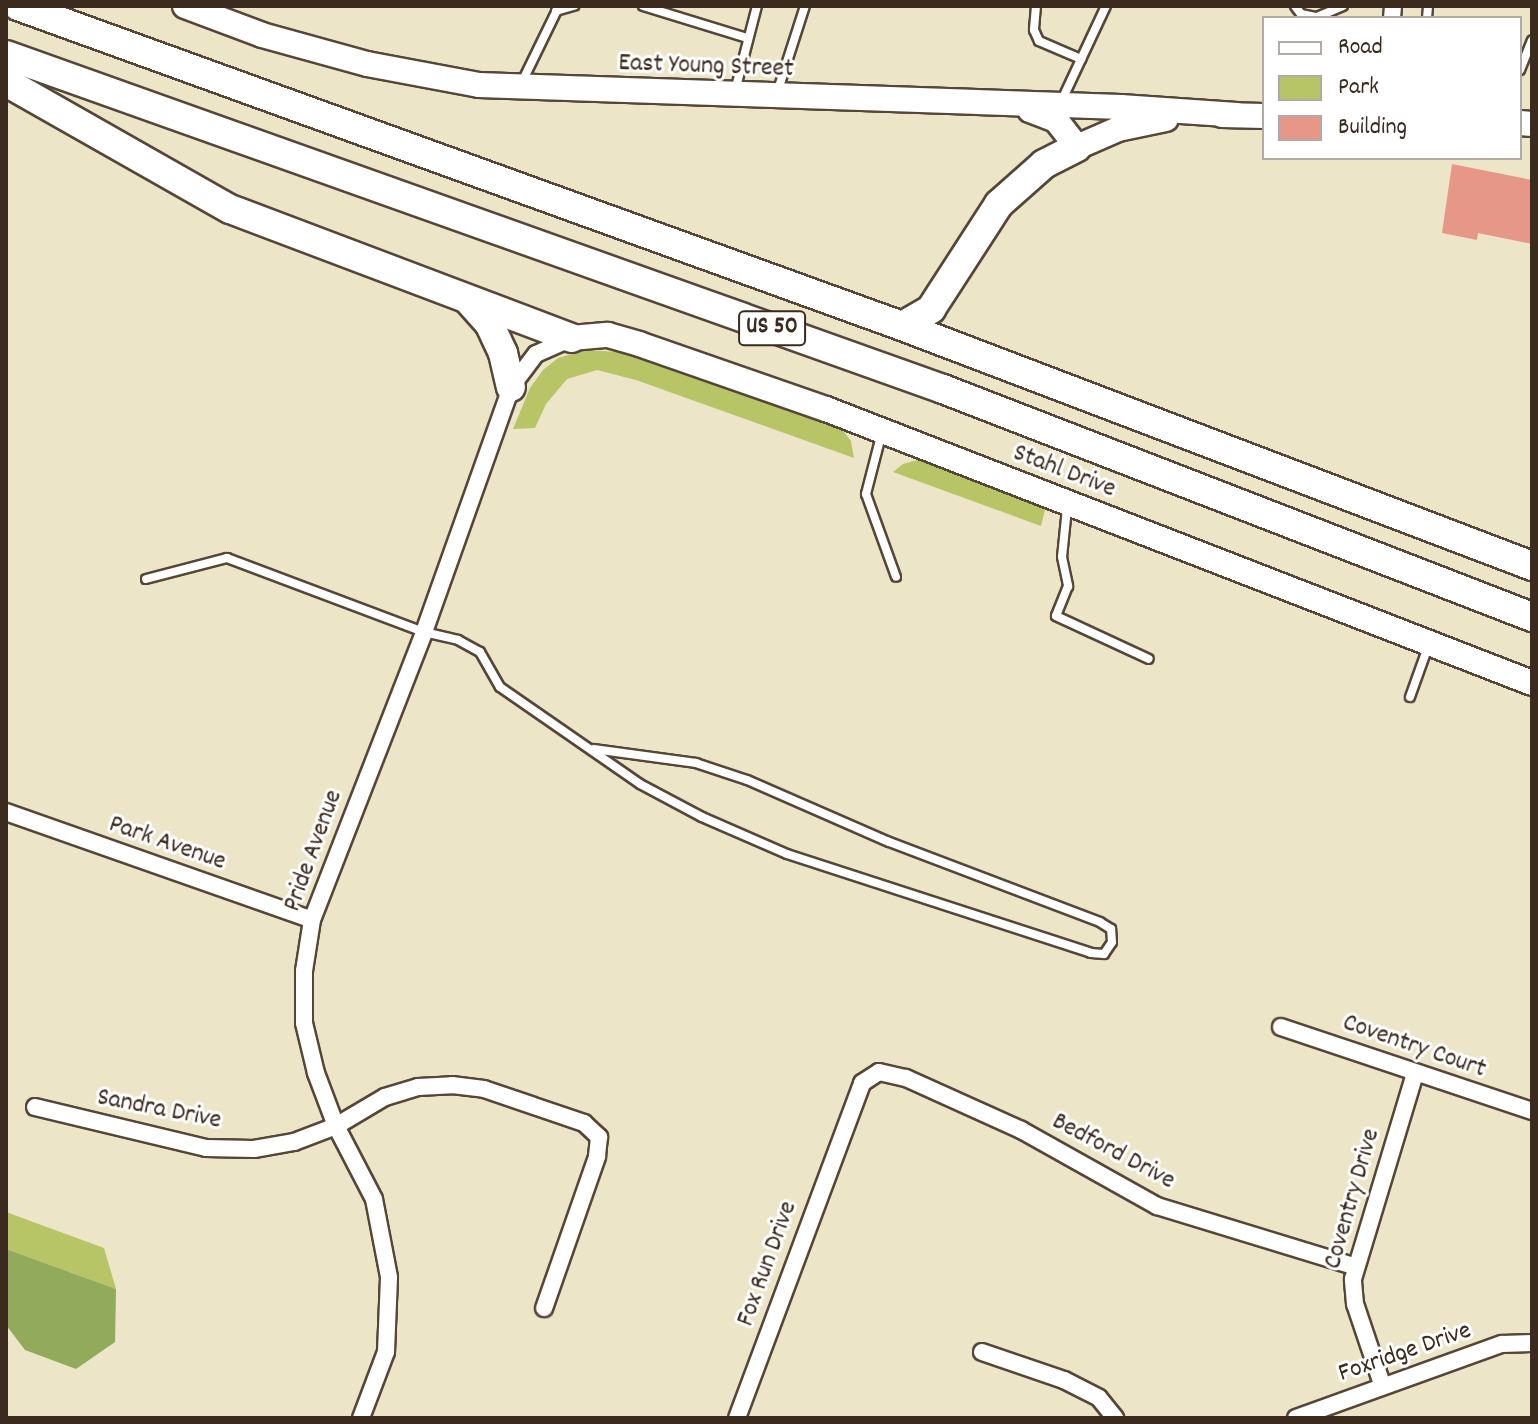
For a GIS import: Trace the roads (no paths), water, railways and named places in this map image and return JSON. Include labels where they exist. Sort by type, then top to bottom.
[{"type":"highway","name":"US 50","points":[[18,6],[902,326],[1532,566]]},
{"type":"highway","name":"US 50","points":[[6,55],[943,389],[1532,617]]},
{"type":"highway","points":[[6,82],[230,209],[571,338]]},
{"type":"highway","points":[[902,326],[931,309],[999,204],[1044,164],[1077,147]]},
{"type":"highway","points":[[467,299],[489,323],[503,353],[511,387]]},
{"type":"main road","name":"East Young Street","points":[[185,6],[262,35],[367,64],[479,85],[1262,116]]},
{"type":"main road","points":[[1020,106],[1056,120],[1077,147]]},
{"type":"main road","name":"East Young Street","points":[[1077,147],[1118,129],[1172,117],[1237,115]]},
{"type":"main road","name":"Stahl Drive","points":[[571,338],[608,335],[639,344],[882,431],[1532,683]]},
{"type":"street","name":"Pride Avenue","points":[[361,1418],[386,1352],[389,1277],[374,1199],[336,1126],[316,1073],[304,1023],[304,971],[312,920],[424,632],[511,387],[536,354],[571,338]]},
{"type":"street","name":"Park Avenue","points":[[6,812],[312,920]]},
{"type":"street","name":"Coventry Court","points":[[1281,1027],[1532,1111]]},
{"type":"street","name":"Fox Run Drive","points":[[737,1418],[862,1083],[879,1072],[901,1076]]},
{"type":"street","name":"Coventry Drive","points":[[1382,1384],[1355,1304],[1356,1267],[1415,1073]]},
{"type":"street","name":"Bedford Drive","points":[[901,1076],[1021,1130],[1157,1206],[1356,1267]]},
{"type":"street","name":"Sandra Drive","points":[[35,1107],[206,1148],[254,1149],[294,1142],[336,1126],[385,1097],[418,1087],[452,1085],[484,1089],[584,1123],[599,1137],[597,1157],[544,1308]]},
{"type":"street","name":"Foxridge Drive","points":[[1296,1418],[1382,1384],[1502,1344],[1532,1343]]},
{"type":"street","points":[[982,1352],[1064,1380],[1099,1398],[1115,1418]]},
{"type":"lane","points":[[519,88],[557,8],[574,6]]},
{"type":"lane","points":[[643,6],[747,38]]},
{"type":"lane","points":[[734,96],[757,6]]},
{"type":"lane","points":[[775,98],[805,6]]},
{"type":"lane","points":[[1036,6],[1034,30],[1039,41],[1081,59]]},
{"type":"lane","points":[[1059,107],[1106,6]]},
{"type":"lane","points":[[1295,6],[1301,14],[1312,16]]},
{"type":"lane","points":[[1319,16],[1343,6]]},
{"type":"lane","points":[[1522,65],[1532,40]]},
{"type":"lane","points":[[882,431],[866,494],[896,577]]},
{"type":"lane","points":[[1068,503],[1062,557],[1068,586],[1056,616],[1149,659]]},
{"type":"lane","points":[[146,579],[227,558],[424,632],[472,646],[480,652],[500,687],[594,749],[640,784],[689,811],[787,854],[1091,953],[1104,954],[1112,942],[1111,929],[1100,922],[889,842],[747,780],[696,763],[594,749]]},
{"type":"lane","points":[[1410,697],[1429,644]]}]
